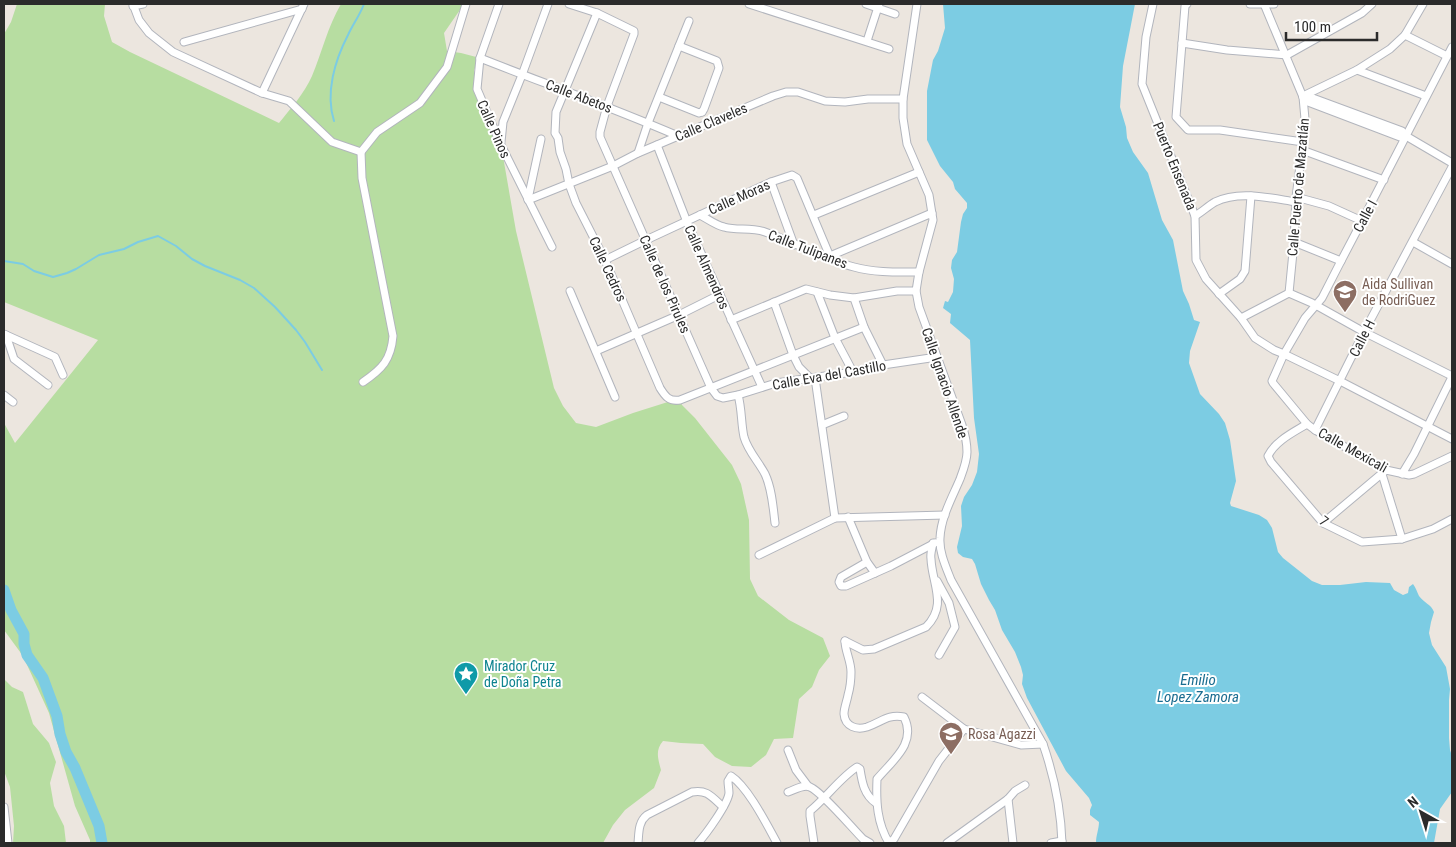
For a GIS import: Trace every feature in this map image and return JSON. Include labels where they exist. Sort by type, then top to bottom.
[{"type":"street","points":[[143,4],[133,5],[139,20],[149,33],[173,52],[262,93],[289,101],[332,142],[361,152]]},
{"type":"street","points":[[363,382],[377,372],[388,359],[393,336],[362,178],[361,152],[377,132],[420,104],[447,67],[466,4]]},
{"type":"street","name":"Calle Pinos","points":[[499,4],[480,58],[477,89],[500,146],[552,247]]},
{"type":"street","points":[[500,146],[503,122],[548,4]]},
{"type":"street","points":[[565,91],[597,14],[569,4]]},
{"type":"street","points":[[749,4],[889,49]]},
{"type":"street","points":[[866,4],[878,6],[896,14]]},
{"type":"street","name":"Calle Ignacio Allende","points":[[917,4],[903,99],[904,132],[907,144],[929,195],[933,220],[919,272],[916,291],[918,307],[967,443],[967,454],[963,470],[945,515],[937,542],[951,580],[1043,744],[1056,789],[1062,842]]},
{"type":"street","name":"Puerto Ensenada","points":[[1153,4],[1146,37],[1142,84],[1195,216],[1196,260],[1206,278],[1241,318],[1255,338],[1274,350],[1340,381],[1452,439]]},
{"type":"street","points":[[1187,4],[1176,117],[1188,130],[1220,130],[1303,146],[1384,180]]},
{"type":"street","points":[[1250,4],[1274,4]]},
{"type":"street","name":"Calle Puerto de Mazatlán","points":[[1264,4],[1303,97],[1305,120],[1296,199],[1289,293]]},
{"type":"street","points":[[1182,43],[1227,50],[1286,55],[1362,13],[1372,4]]},
{"type":"street","points":[[1303,97],[1357,70],[1390,49],[1405,35],[1423,4]]},
{"type":"street","points":[[262,93],[303,6]]},
{"type":"street","points":[[184,42],[303,6]]},
{"type":"street","points":[[867,41],[878,6]]},
{"type":"street","name":"Calle de los Pirules","points":[[597,14],[634,31],[607,106],[600,137],[711,388],[717,396],[723,398]]},
{"type":"street","points":[[638,153],[658,96],[689,20]]},
{"type":"street","points":[[1405,35],[1447,56]]},
{"type":"street","points":[[679,46],[717,61],[719,64],[702,112],[706,124]]},
{"type":"street","name":"Calle I","points":[[1272,381],[1284,354],[1305,318],[1322,298],[1452,48]]},
{"type":"street","name":"Calle Abetos","points":[[480,58],[607,106],[678,136]]},
{"type":"street","points":[[1357,70],[1426,96]]},
{"type":"street","name":"Calle Cedros","points":[[565,91],[556,112],[555,133],[566,169],[568,184],[576,204],[605,260],[660,388],[666,397],[671,400],[680,400],[711,388]]},
{"type":"street","name":"Calle Claveles","points":[[528,200],[786,92],[798,92],[825,101],[845,102],[868,99],[903,99]]},
{"type":"street","points":[[658,96],[698,113],[702,112]]},
{"type":"street","points":[[1303,97],[1310,97],[1402,131],[1406,136],[1452,163]]},
{"type":"street","points":[[528,200],[541,139]]},
{"type":"street","name":"Calle Almendros","points":[[657,145],[687,222],[762,387]]},
{"type":"street","name":"Calle H","points":[[1315,430],[1364,332],[1452,167]]},
{"type":"street","points":[[814,215],[919,172]]},
{"type":"street","name":"Calle Moras","points":[[605,260],[687,222],[700,214],[771,182],[792,175],[795,176],[814,215],[830,258]]},
{"type":"street","points":[[771,182],[794,245]]},
{"type":"street","points":[[1219,294],[1240,279],[1245,270],[1251,196]]},
{"type":"street","points":[[1195,216],[1221,200],[1251,196],[1296,199],[1329,206],[1362,221]]},
{"type":"street","points":[[830,258],[932,213]]},
{"type":"street","name":"Calle Tulipanes","points":[[700,214],[723,227],[766,232],[852,267],[867,270],[919,272]]},
{"type":"street","points":[[1294,242],[1340,261]]},
{"type":"street","points":[[1413,242],[1452,264]]},
{"type":"street","points":[[731,320],[806,289],[854,298],[916,291]]},
{"type":"street","points":[[570,291],[615,397]]},
{"type":"street","points":[[817,292],[835,338],[853,372]]},
{"type":"street","points":[[1241,318],[1289,293],[1452,377],[1402,474]]},
{"type":"street","points":[[596,351],[679,315],[719,295]]},
{"type":"street","points":[[854,298],[864,327],[883,365]]},
{"type":"street","points":[[774,302],[799,367],[813,378],[835,518]]},
{"type":"street","points":[[711,388],[864,327]]},
{"type":"street","points":[[5,334],[55,357],[63,375]]},
{"type":"street","points":[[5,334],[14,358],[48,385]]},
{"type":"street","name":"Calle Eva del Castillo","points":[[723,398],[776,383],[936,357]]},
{"type":"street","name":"Calle Mexicali","points":[[1272,381],[1315,430],[1384,472],[1414,474],[1452,456]]},
{"type":"street","points":[[4,395],[12,402]]},
{"type":"street","points":[[738,395],[741,405],[744,436],[747,446],[770,486],[775,523]]},
{"type":"street","points":[[822,426],[844,416]]},
{"type":"street","name":"7","points":[[1308,424],[1283,439],[1271,450],[1268,456],[1323,523],[1362,542],[1402,539],[1433,530],[1452,519]]},
{"type":"street","points":[[1323,523],[1384,472],[1402,539]]},
{"type":"street","points":[[759,555],[835,518],[945,515]]},
{"type":"street","points":[[848,517],[867,562],[875,574]]},
{"type":"street","points":[[867,562],[842,577],[839,582],[841,586],[846,586],[875,574],[937,542]]},
{"type":"street","points":[[937,542],[930,557],[935,577],[938,601],[937,612],[926,627],[874,649],[863,650],[844,641],[851,672],[844,714],[846,722],[852,727],[862,728],[888,717],[899,716],[904,717],[909,726],[909,737],[901,751],[876,779],[876,803],[882,832],[889,843],[894,839],[939,761],[964,729]]},
{"type":"street","points":[[935,577],[950,604],[955,627],[939,655]]},
{"type":"street","points":[[922,697],[964,729],[1021,745],[1043,744]]},
{"type":"street","points":[[788,750],[796,770],[808,786],[825,799],[863,839],[870,843]]},
{"type":"street","points":[[814,843],[810,811],[857,767],[860,769],[863,786],[871,799],[876,803]]},
{"type":"street","points":[[698,843],[728,799],[728,781],[731,776],[741,785],[760,812],[777,843]]},
{"type":"street","points":[[947,843],[1025,785]]},
{"type":"street","points":[[788,792],[808,786]]},
{"type":"street","points":[[638,843],[642,819],[692,792],[700,790],[708,794],[722,807]]},
{"type":"street","points":[[1008,799],[1013,843]]},
{"type":"street","points":[[4,808],[8,843]]},
{"type":"street","points":[[1051,843],[1062,842]]},
{"type":"green space","points":[[17,4],[105,4],[104,16],[112,42],[279,123],[309,83],[332,21],[341,4],[464,4],[444,33],[447,51],[480,58],[474,70],[477,89],[501,145],[516,231],[554,388],[563,406],[576,423],[596,427],[633,413],[680,400],[682,405],[695,418],[732,465],[741,484],[749,520],[750,579],[758,596],[789,620],[823,638],[830,656],[819,670],[812,687],[799,699],[793,738],[774,739],[766,755],[751,767],[732,766],[715,757],[703,744],[663,741],[658,751],[661,770],[654,788],[625,810],[613,825],[603,843],[90,843],[75,806],[49,713],[23,656],[4,630],[4,423],[15,443],[98,340],[4,302],[4,34],[11,22]]},
{"type":"green space","points":[[4,679],[12,687],[23,692],[33,724],[49,743],[56,762],[50,783],[54,806],[64,826],[66,843],[13,843],[14,826],[10,787],[4,771]]},
{"type":"water","name":"Emilio Lopez Zamora","points":[[943,4],[1135,4],[1123,66],[1120,107],[1127,138],[1133,152],[1148,173],[1162,220],[1173,240],[1183,291],[1194,320],[1200,322],[1190,351],[1189,363],[1200,394],[1225,423],[1230,440],[1236,481],[1230,503],[1231,506],[1259,515],[1267,520],[1272,528],[1278,552],[1312,581],[1322,585],[1366,582],[1390,583],[1394,590],[1403,595],[1408,593],[1409,587],[1413,584],[1419,596],[1433,609],[1429,633],[1432,645],[1446,667],[1450,689],[1449,738],[1452,756],[1452,792],[1440,809],[1434,843],[1096,843],[1099,822],[1090,815],[1092,805],[1089,798],[1066,771],[1027,698],[1022,684],[1023,675],[1021,667],[981,584],[975,564],[972,559],[963,557],[958,553],[957,547],[962,526],[961,506],[977,472],[979,454],[974,418],[970,340],[950,323],[951,314],[943,308],[945,301],[948,302],[953,292],[952,260],[957,252],[961,222],[967,208],[967,203],[940,166],[927,140],[927,91],[933,60],[938,51],[945,28]]},
{"type":"waterway","points":[[334,121],[331,110],[331,88],[335,66],[343,45],[364,4]]},
{"type":"waterway","points":[[4,261],[23,264],[34,271],[53,277],[76,269],[99,255],[124,249],[138,242],[158,236],[176,246],[192,259],[254,288],[296,330],[322,370]]},
{"type":"waterway","points":[[4,590],[11,610],[24,634],[27,655],[43,678],[57,716],[66,752],[75,768],[99,826],[102,843]]},
{"type":"place","name":"Aida Sullivan de RodriGuez","points":[[1345,313]]},
{"type":"place","name":"Mirador Cruz de Doña Petra","points":[[466,695]]},
{"type":"place","name":"Rosa Agazzi","points":[[951,755]]}]
